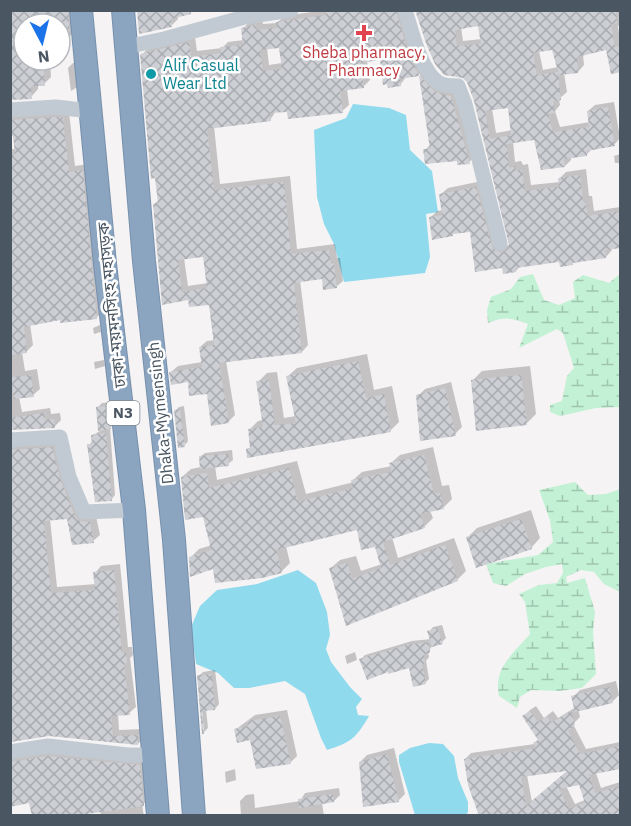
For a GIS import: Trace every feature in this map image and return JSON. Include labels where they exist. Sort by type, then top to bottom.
[{"type":"highway","name":"ঢাকা-ময়মনসিংহ মহাসড়ক","points":[[81,10],[105,264],[134,510],[158,816]]},
{"type":"highway","name":"Dhaka-Mymensingh","points":[[123,10],[144,261],[174,540],[194,816]]},
{"type":"street","points":[[126,47],[244,17],[291,10]]},
{"type":"street","points":[[405,10],[424,65],[432,77],[440,84],[458,86],[460,89],[500,243]]},
{"type":"street","points":[[10,110],[56,107],[90,111]]},
{"type":"street","points":[[10,440],[60,437],[69,477],[84,512],[134,510]]},
{"type":"street","points":[[10,752],[48,746],[128,755],[154,755]]},
{"type":"green space","points":[[533,274],[544,300],[559,305],[575,298],[573,282],[583,275],[609,283],[620,274],[620,407],[596,408],[560,416],[550,412],[550,405],[562,401],[567,376],[574,368],[563,333],[557,329],[519,348],[528,324],[508,319],[488,323],[487,310],[491,297],[511,289],[520,277]]},
{"type":"green space","points":[[575,482],[588,495],[606,494],[620,489],[620,592],[604,584],[594,572],[581,570],[566,577],[567,583],[585,578],[595,612],[593,632],[596,674],[582,688],[559,691],[531,690],[520,697],[517,708],[499,696],[498,686],[499,677],[506,662],[530,634],[525,602],[519,594],[539,585],[557,583],[563,573],[562,564],[525,574],[506,586],[493,583],[486,564],[538,555],[553,542],[550,520],[539,490]]},
{"type":"water","points":[[353,104],[389,108],[406,115],[410,150],[432,171],[438,212],[426,214],[430,257],[425,273],[344,282],[334,244],[324,224],[317,197],[314,130],[346,118]]},
{"type":"water","points":[[298,570],[316,583],[327,612],[330,635],[326,649],[331,662],[362,699],[356,707],[358,715],[369,716],[352,738],[327,750],[305,694],[285,681],[249,688],[234,688],[218,673],[196,664],[191,627],[200,606],[217,590],[257,584]]},
{"type":"water","points":[[429,743],[443,744],[454,756],[458,778],[468,802],[466,815],[415,815],[399,762],[399,755],[410,748]]},
{"type":"building","points":[[10,10],[68,10],[68,12],[12,12],[12,72],[44,72],[45,86],[31,86],[32,99],[10,100]]},
{"type":"building","points":[[137,10],[191,10],[191,14],[171,19],[172,27],[139,34]]},
{"type":"building","points":[[326,10],[396,10],[408,53],[419,75],[435,92],[451,96],[470,164],[457,165],[457,161],[425,164],[423,149],[430,149],[419,76],[400,79],[401,86],[388,88],[387,84],[383,85],[380,60],[360,63],[364,88],[340,91],[343,113],[288,119],[287,112],[270,113],[271,121],[207,129],[214,190],[284,182],[291,254],[329,250],[331,264],[334,263],[337,288],[323,290],[322,279],[294,283],[302,353],[219,363],[229,423],[211,426],[207,394],[189,396],[188,382],[171,385],[169,372],[202,367],[199,347],[214,345],[209,305],[189,307],[188,300],[162,305],[153,204],[158,203],[155,178],[151,179],[140,54],[189,42],[191,57],[221,53],[220,47],[243,45],[241,28],[256,25],[257,30],[277,28],[276,22],[326,15]],"holes":[[[279,48],[282,69],[263,71],[260,50]],[[203,257],[207,288],[182,292],[178,260]]]},
{"type":"building","points":[[415,10],[616,10],[617,23],[611,24],[615,47],[621,45],[621,72],[611,74],[606,50],[577,57],[578,73],[559,75],[552,50],[533,53],[537,75],[558,72],[561,100],[553,101],[555,113],[548,114],[553,132],[589,127],[587,111],[608,107],[615,146],[587,151],[587,156],[564,159],[565,167],[541,170],[534,140],[507,144],[509,168],[515,166],[516,171],[522,170],[525,191],[559,187],[558,178],[580,175],[583,202],[585,201],[588,216],[621,211],[621,248],[605,250],[606,258],[560,267],[559,262],[516,268],[516,272],[503,274],[502,268],[475,272],[470,232],[432,240],[429,217],[442,215],[439,194],[476,187],[493,249],[502,253],[509,245],[474,101],[467,82],[463,78],[444,75],[435,64]],"holes":[[[478,26],[481,44],[457,46],[455,30]],[[508,108],[511,135],[490,139],[485,111]]]},
{"type":"building","points":[[65,118],[63,120],[69,172],[83,170],[97,319],[60,323],[60,320],[24,327],[27,353],[10,355],[10,155],[15,155],[13,136],[10,136],[10,120]]},
{"type":"building","points":[[358,361],[366,398],[384,394],[391,432],[247,458],[246,449],[250,448],[248,429],[263,427],[256,381],[269,380],[275,425],[296,423],[286,376]]},
{"type":"building","points":[[31,375],[34,397],[14,399],[11,377]]},
{"type":"building","points":[[521,375],[527,425],[476,431],[471,380]]},
{"type":"building","points":[[445,388],[456,436],[420,441],[416,395]]},
{"type":"building","points":[[108,406],[111,429],[98,431],[96,407]]},
{"type":"building","points":[[180,409],[185,447],[178,448],[174,410]]},
{"type":"building","points":[[44,413],[45,420],[54,419],[55,428],[10,430],[10,418]]},
{"type":"building","points":[[106,433],[112,501],[95,502],[87,444],[92,444],[91,435]]},
{"type":"building","points":[[52,447],[60,479],[75,516],[79,521],[90,522],[94,543],[72,545],[67,519],[44,521],[51,593],[95,590],[93,572],[114,570],[122,653],[126,653],[127,663],[124,664],[130,715],[111,716],[113,736],[138,735],[138,745],[49,736],[11,742],[11,450]]},
{"type":"building","points":[[228,454],[229,466],[200,469],[199,456]]},
{"type":"building","points":[[424,455],[434,494],[440,493],[444,509],[420,514],[425,528],[383,542],[390,565],[445,545],[458,581],[346,626],[329,568],[347,563],[352,579],[381,568],[375,547],[361,550],[357,530],[276,550],[282,573],[262,578],[215,583],[213,569],[190,577],[189,557],[211,550],[203,517],[185,520],[181,477],[207,473],[209,488],[289,468],[298,502],[353,488],[351,480],[392,472],[389,463]]},
{"type":"building","points":[[521,519],[532,549],[476,568],[466,537]]},
{"type":"building","points":[[437,628],[443,644],[432,647],[427,631]]},
{"type":"building","points":[[429,642],[430,653],[424,654],[425,663],[422,664],[426,684],[413,687],[409,668],[388,674],[388,672],[367,680],[359,659],[407,645]]},
{"type":"building","points":[[212,674],[215,710],[202,711],[204,734],[202,734],[197,675]]},
{"type":"building","points":[[609,687],[613,703],[575,712],[571,696]]},
{"type":"building","points":[[530,711],[538,722],[547,716],[551,723],[571,711],[575,725],[568,731],[580,754],[621,746],[621,758],[618,759],[620,769],[589,775],[595,793],[621,786],[621,816],[479,816],[468,785],[464,759],[537,748],[533,743],[538,740],[522,716]],"holes":[[[567,771],[555,781],[526,806],[521,777]],[[579,785],[585,803],[569,809],[559,789]]]},
{"type":"building","points":[[280,716],[291,764],[256,769],[250,740],[237,743],[234,729],[248,726],[247,721]]},
{"type":"building","points":[[387,754],[399,802],[363,807],[359,762]]},
{"type":"building","points":[[48,756],[140,765],[144,806],[72,816],[32,816],[29,803],[10,807],[10,762]]},
{"type":"building","points":[[333,794],[334,802],[299,808],[298,799]]},
{"type":"place","name":"Sheba pharmacy, Pharmacy","points":[[364,33]]},
{"type":"place","name":"Alif Casual Wear Ltd","points":[[151,74]]}]
